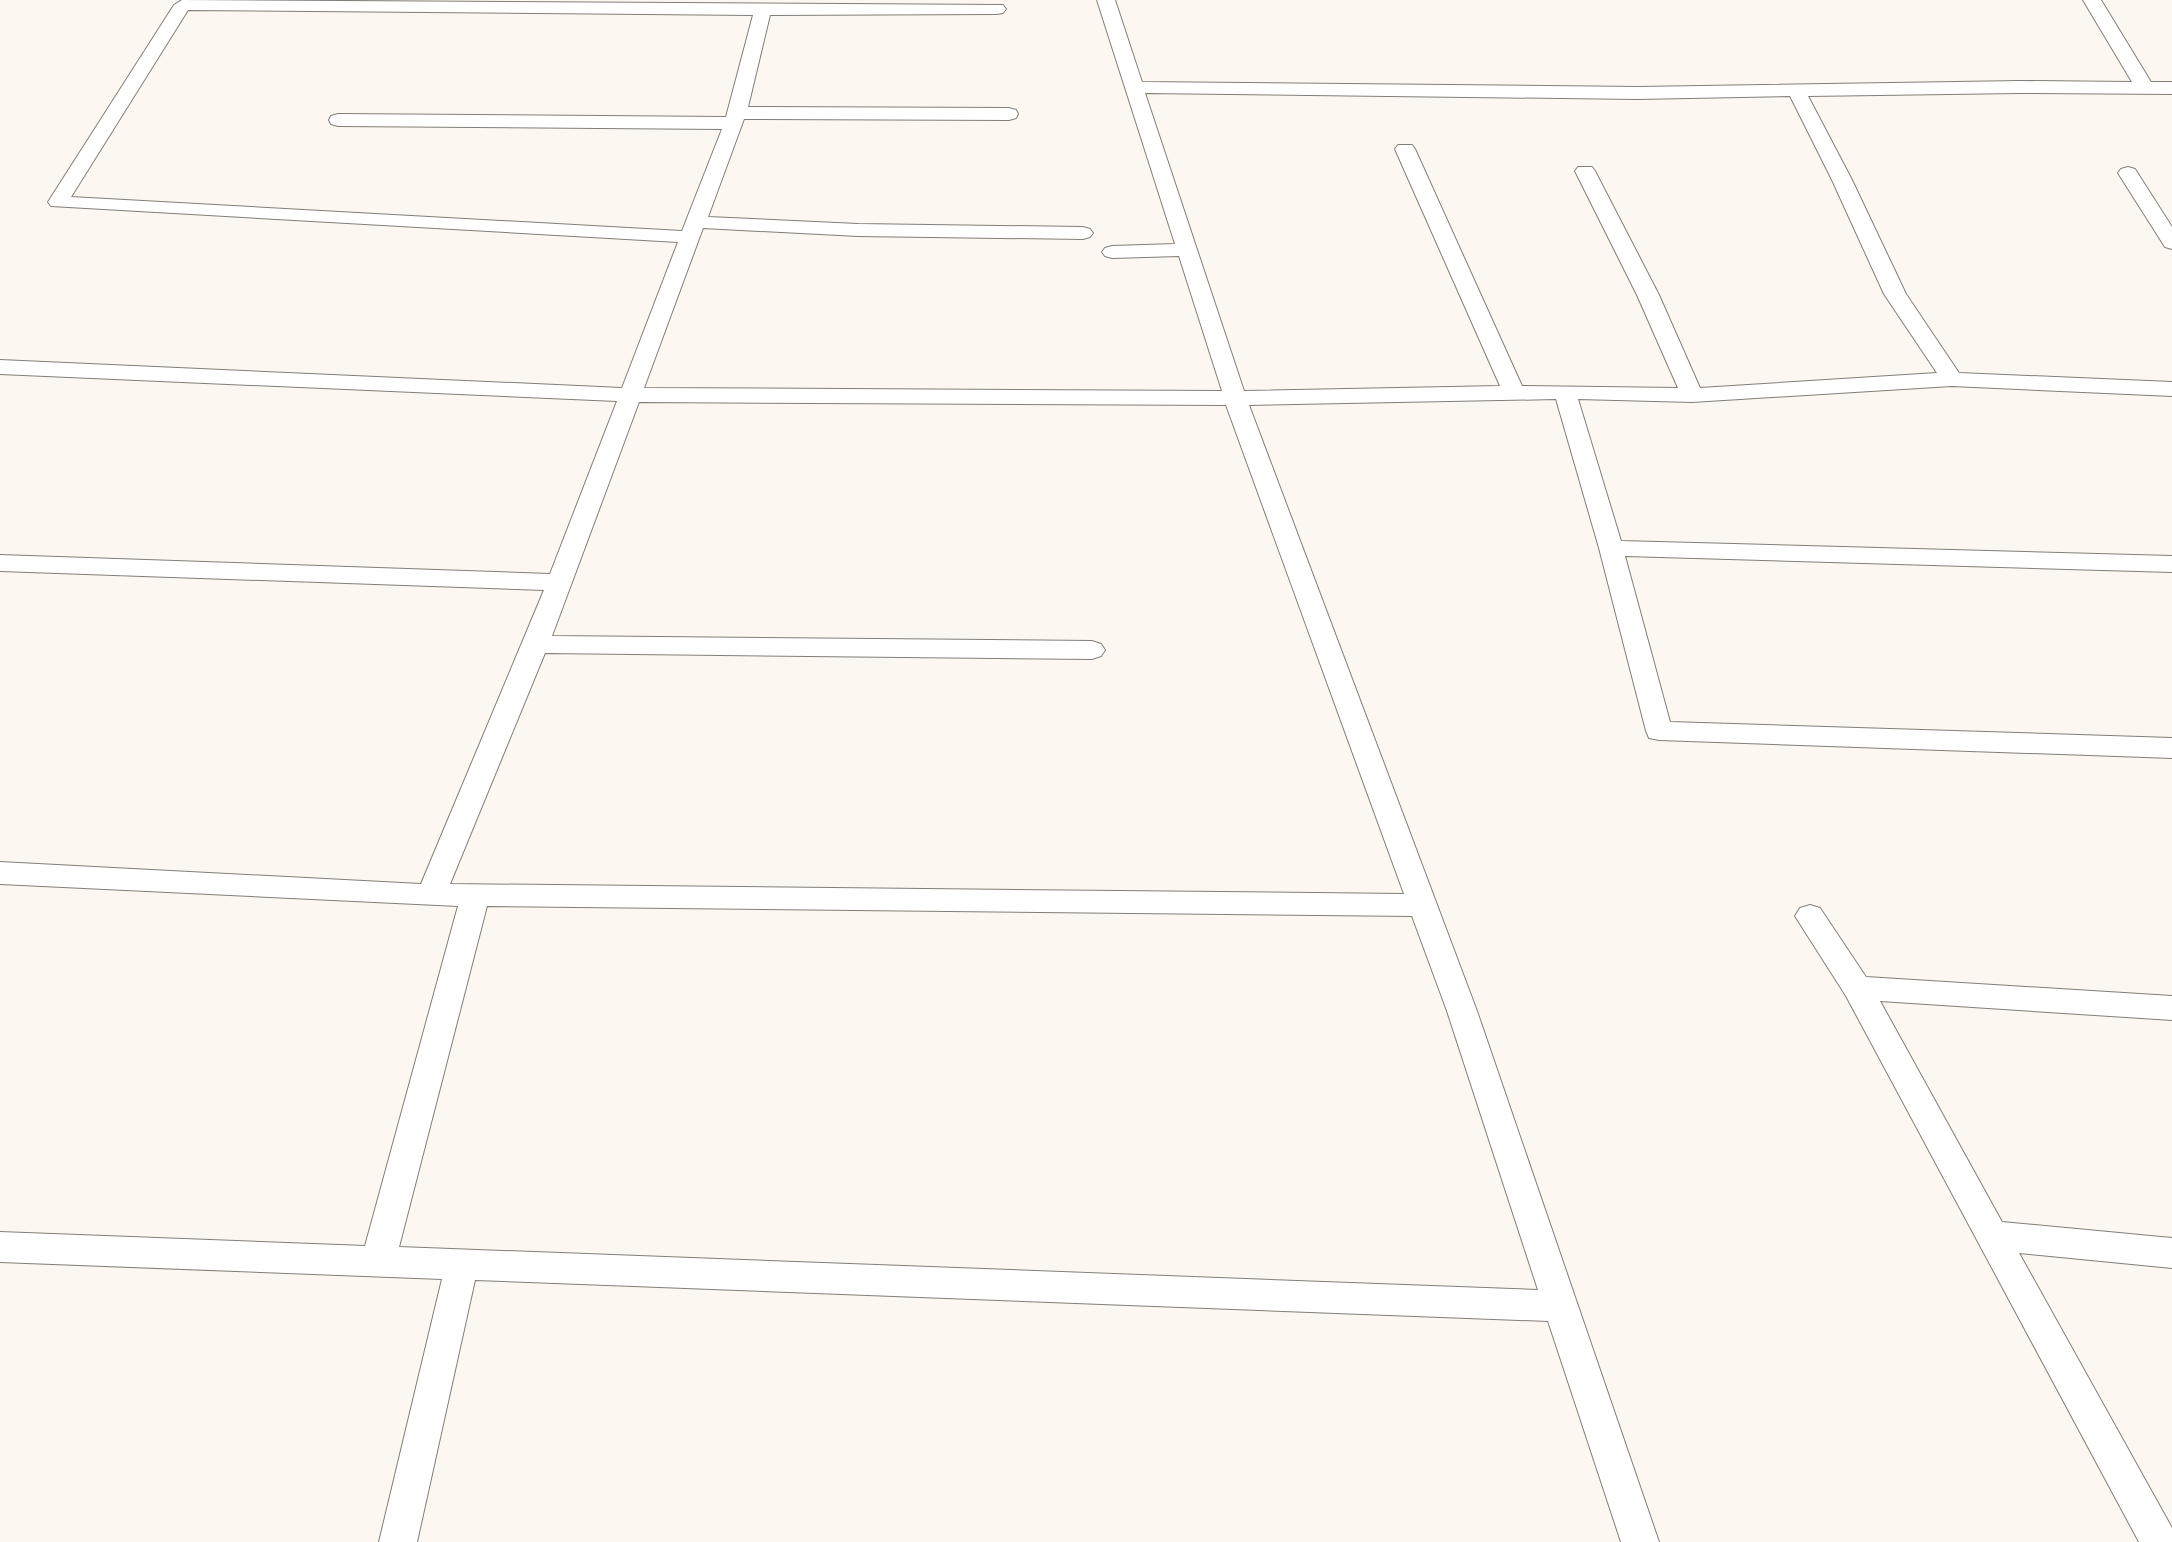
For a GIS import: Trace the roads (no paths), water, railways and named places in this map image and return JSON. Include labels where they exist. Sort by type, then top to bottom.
[{"type":"street","points":[[1106,0],[1235,398],[1462,1010],[1640,1542]]},
{"type":"street","points":[[2092,0],[2145,88]]},
{"type":"street","points":[[998,9],[763,10],[594,3],[183,5],[58,202],[692,230],[858,230],[1083,234]]},
{"type":"street","points":[[431,895],[536,644],[628,395],[735,118],[763,10]]},
{"type":"street","points":[[1134,87],[1638,93],[2020,87],[2172,88]]},
{"type":"street","points":[[1796,90],[1842,180],[1895,294],[1952,379]]},
{"type":"street","points":[[338,120],[735,118],[1009,114]]},
{"type":"street","points":[[1406,149],[1514,392]]},
{"type":"street","points":[[1585,171],[1648,295],[1692,395]]},
{"type":"street","points":[[2128,173],[2172,243]]},
{"type":"street","points":[[1112,252],[1187,250]]},
{"type":"street","points":[[0,367],[628,395],[1235,398],[1565,392],[1692,395],[1952,379],[2172,389]]},
{"type":"street","points":[[1565,392],[1611,548],[1659,731],[2172,748]]},
{"type":"street","points":[[1611,548],[2172,564]]},
{"type":"street","points":[[0,563],[559,582]]},
{"type":"street","points":[[536,644],[1092,650]]},
{"type":"street","points":[[0,873],[475,896],[1423,905]]},
{"type":"street","points":[[378,1261],[475,896]]},
{"type":"street","points":[[1810,916],[1857,988],[2159,1542]]},
{"type":"street","points":[[1857,988],[2172,1008]]},
{"type":"street","points":[[1993,1236],[2172,1253]]},
{"type":"street","points":[[0,1246],[1561,1306]]},
{"type":"street","points":[[398,1542],[462,1264]]}]
